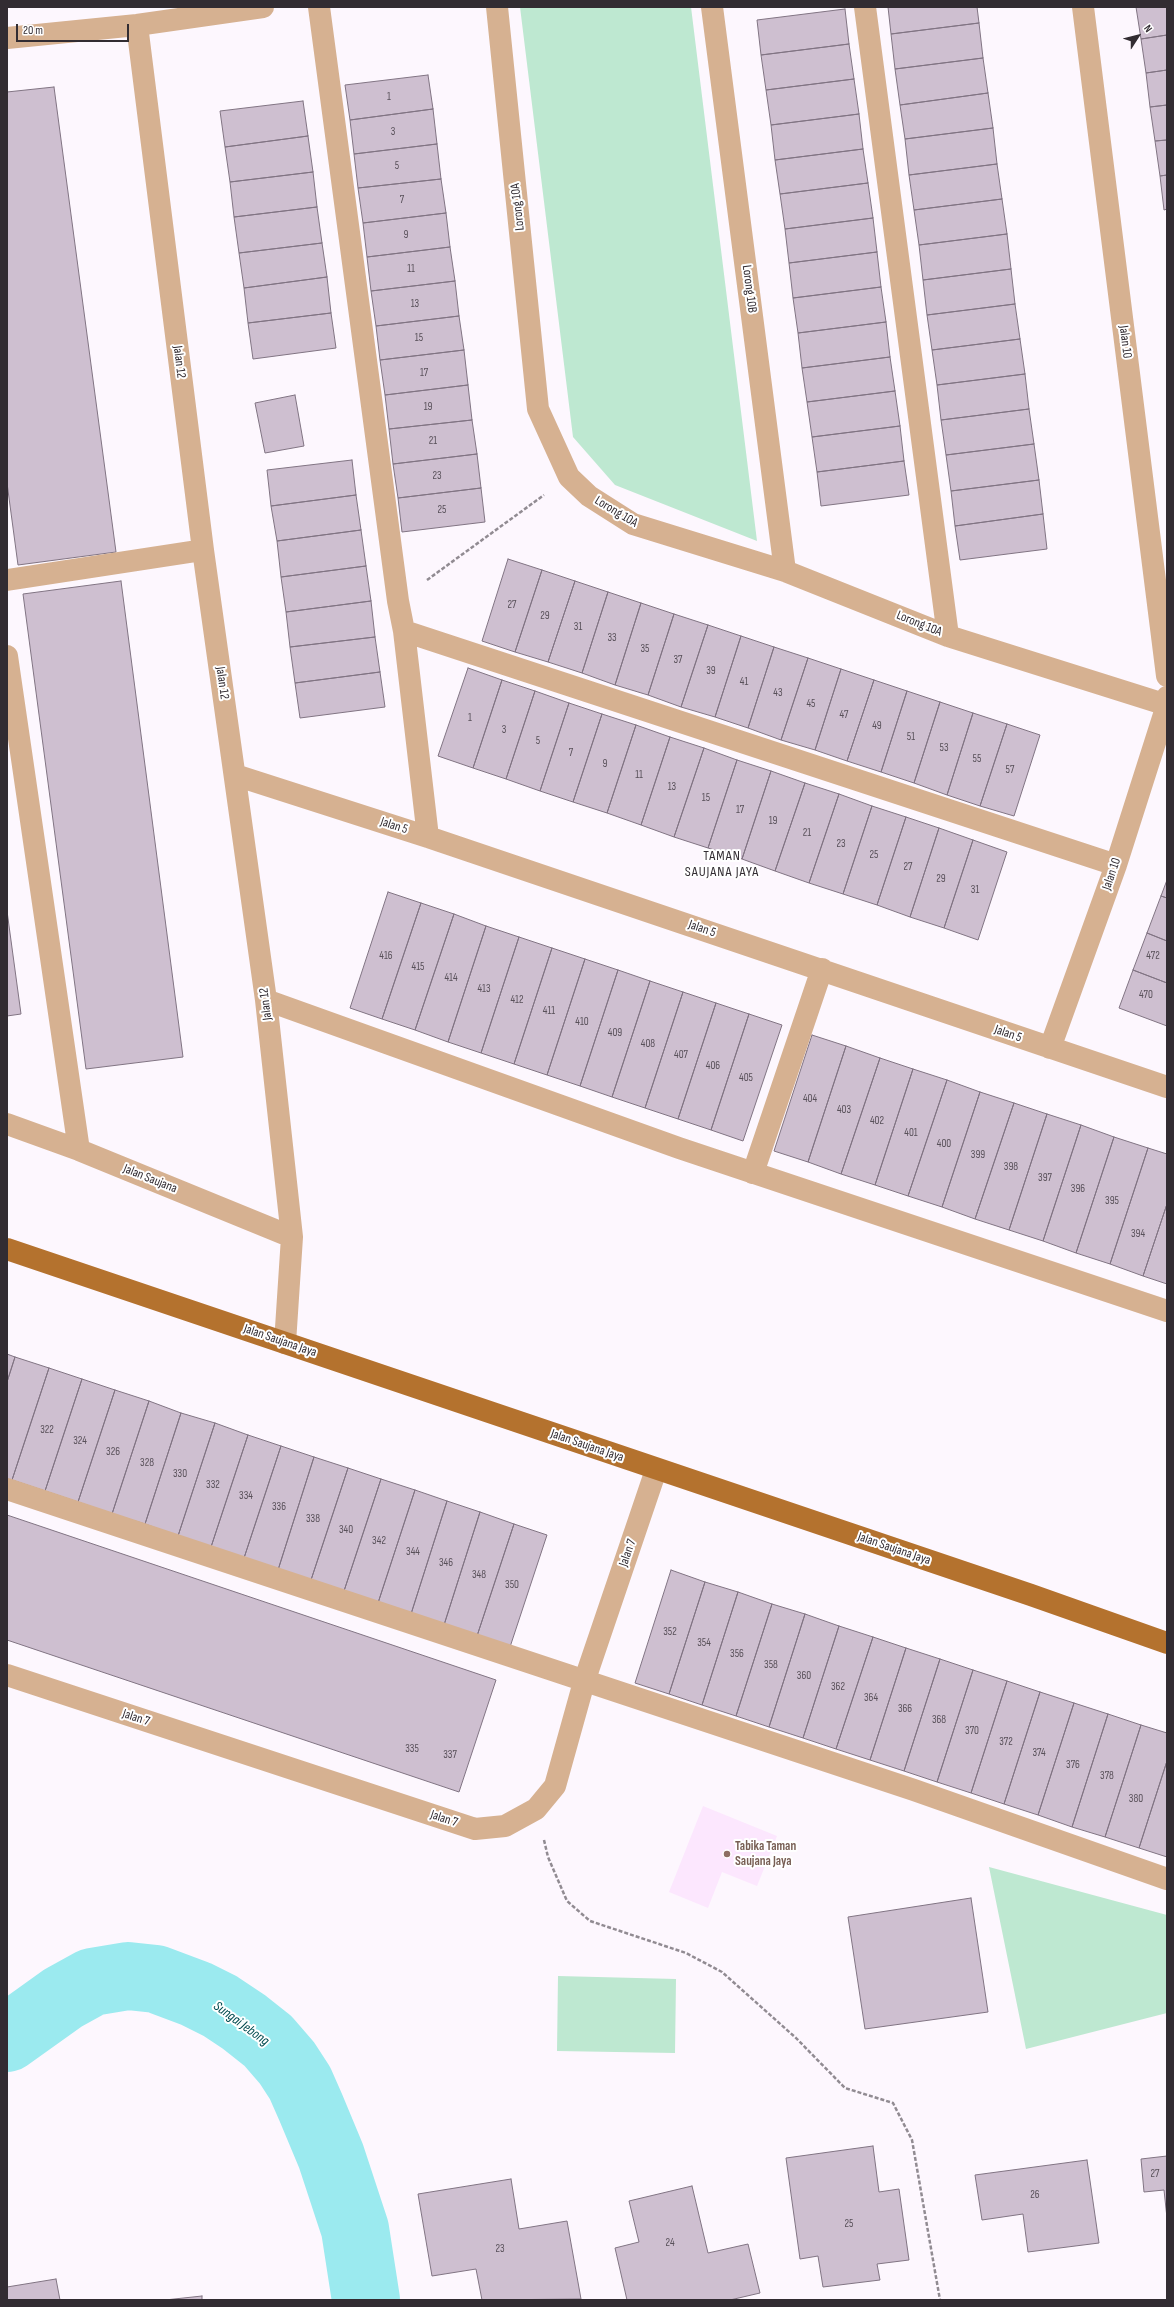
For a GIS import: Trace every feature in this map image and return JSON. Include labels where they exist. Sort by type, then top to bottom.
[{"type":"main road","name":"Jalan Saujana Jaya","points":[[7,1249],[1167,1643]]},
{"type":"street","points":[[7,38],[137,25],[263,7]]},
{"type":"street","points":[[319,7],[398,601],[404,631],[428,837]]},
{"type":"street","name":"Lorong 10A","points":[[497,7],[538,409],[557,455],[569,477],[589,496],[634,524],[785,571],[948,636],[1167,705]]},
{"type":"street","name":"Lorong 10B","points":[[712,7],[785,571]]},
{"type":"street","points":[[865,7],[948,636]]},
{"type":"street","name":"Jalan 10","points":[[1083,7],[1167,676]]},
{"type":"street","name":"Jalan 12","points":[[137,25],[203,550],[266,1000],[292,1237],[285,1343]]},
{"type":"street","points":[[7,580],[203,550]]},
{"type":"street","points":[[404,631],[1116,865]]},
{"type":"street","points":[[7,656],[79,1150]]},
{"type":"street","name":"Jalan 10","points":[[1050,1048],[1116,865],[1167,705],[1167,697]]},
{"type":"street","name":"Jalan 5","points":[[235,775],[428,837],[822,969],[1167,1087]]},
{"type":"street","points":[[753,1173],[822,969]]},
{"type":"street","points":[[266,1000],[753,1173],[1167,1311]]},
{"type":"street","name":"Jalan Saujana","points":[[7,1124],[79,1150],[292,1237]]},
{"type":"street","name":"Jalan 7","points":[[7,1675],[475,1829],[505,1826],[536,1809],[555,1786],[584,1682],[656,1470]]},
{"type":"street","points":[[7,1489],[584,1682],[914,1790],[1167,1879]]},
{"type":"path","points":[[398,601],[569,477]]},
{"type":"path","points":[[536,1809],[548,1857],[567,1901],[590,1921],[686,1953],[722,1972],[796,2038],[845,2088],[893,2103],[912,2140],[940,2300]]},
{"type":"shaded area","name":"Tabika Taman Saujana Jaya","points":[[703,1806],[777,1836],[757,1886],[722,1872],[708,1908],[669,1892]]},
{"type":"green space","points":[[520,7],[691,7],[757,541],[615,485],[573,437]]},
{"type":"green space","points":[[989,1867],[1167,1915],[1167,2013],[1026,2049]]},
{"type":"green space","points":[[558,1976],[676,1979],[675,2053],[557,2051]]},
{"type":"building","points":[[888,7],[977,7],[979,23],[891,34]]},
{"type":"building","points":[[1136,7],[1167,7],[1167,35],[1141,39]]},
{"type":"building","points":[[845,9],[849,44],[761,55],[757,20]]},
{"type":"building","points":[[979,23],[983,58],[895,69],[891,34]]},
{"type":"building","points":[[1167,35],[1167,70],[1146,73],[1141,39]]},
{"type":"building","points":[[849,44],[854,79],[766,90],[761,55]]},
{"type":"building","points":[[983,58],[988,93],[900,105],[895,69]]},
{"type":"building","points":[[1167,70],[1167,105],[1150,107],[1146,73]]},
{"type":"building","points":[[428,75],[433,109],[350,120],[345,85]]},
{"type":"building","points":[[854,79],[859,114],[771,125],[766,90]]},
{"type":"building","points":[[54,87],[116,552],[18,565],[7,483],[7,92]]},
{"type":"building","points":[[988,93],[993,128],[905,139],[900,105]]},
{"type":"building","points":[[303,101],[308,136],[225,147],[220,111]]},
{"type":"building","points":[[1167,105],[1167,140],[1155,141],[1150,107]]},
{"type":"building","points":[[433,109],[437,144],[354,154],[350,120]]},
{"type":"building","points":[[859,114],[863,149],[775,160],[771,125]]},
{"type":"building","points":[[993,128],[997,164],[909,175],[905,139]]},
{"type":"building","points":[[308,136],[313,172],[230,182],[225,147]]},
{"type":"building","points":[[1167,140],[1167,175],[1160,176],[1155,141]]},
{"type":"building","points":[[437,144],[441,179],[358,188],[354,154]]},
{"type":"building","points":[[863,149],[868,183],[780,194],[775,160]]},
{"type":"building","points":[[997,164],[1002,199],[914,210],[909,175]]},
{"type":"building","points":[[313,172],[317,207],[234,217],[230,182]]},
{"type":"building","points":[[1167,175],[1167,209],[1164,210],[1160,176]]},
{"type":"building","points":[[441,179],[446,213],[363,223],[358,188]]},
{"type":"building","points":[[868,183],[873,218],[785,229],[780,194]]},
{"type":"building","points":[[1002,199],[1007,234],[919,245],[914,210]]},
{"type":"building","points":[[317,207],[322,243],[239,253],[234,217]]},
{"type":"building","points":[[446,213],[450,247],[367,257],[363,223]]},
{"type":"building","points":[[873,218],[877,252],[789,263],[785,229]]},
{"type":"building","points":[[1007,234],[1011,269],[923,280],[919,245]]},
{"type":"building","points":[[322,243],[327,277],[244,288],[239,253]]},
{"type":"building","points":[[450,247],[455,281],[371,291],[367,257]]},
{"type":"building","points":[[877,252],[881,287],[793,298],[789,263]]},
{"type":"building","points":[[1011,269],[1015,304],[927,315],[923,280]]},
{"type":"building","points":[[327,277],[331,313],[248,323],[244,288]]},
{"type":"building","points":[[455,281],[459,316],[376,326],[371,291]]},
{"type":"building","points":[[881,287],[886,322],[798,333],[793,298]]},
{"type":"building","points":[[1015,304],[1020,339],[932,350],[927,315]]},
{"type":"building","points":[[331,313],[336,348],[253,359],[248,323]]},
{"type":"building","points":[[459,316],[464,350],[380,360],[376,326]]},
{"type":"building","points":[[886,322],[890,357],[802,368],[798,333]]},
{"type":"building","points":[[1020,339],[1025,374],[937,385],[932,350]]},
{"type":"building","points":[[464,350],[468,385],[385,395],[380,360]]},
{"type":"building","points":[[890,357],[895,391],[807,402],[802,368]]},
{"type":"building","points":[[1025,374],[1029,409],[941,420],[937,385]]},
{"type":"building","points":[[468,385],[472,420],[389,429],[385,395]]},
{"type":"building","points":[[895,391],[900,426],[812,437],[807,402]]},
{"type":"building","points":[[295,395],[304,446],[265,453],[255,403]]},
{"type":"building","points":[[1029,409],[1034,444],[946,455],[941,420]]},
{"type":"building","points":[[472,420],[477,454],[393,464],[389,429]]},
{"type":"building","points":[[900,426],[904,461],[817,472],[812,437]]},
{"type":"building","points":[[1034,444],[1039,480],[951,491],[946,455]]},
{"type":"building","points":[[477,454],[481,488],[398,498],[393,464]]},
{"type":"building","points":[[352,460],[356,495],[271,506],[267,470]]},
{"type":"building","points":[[904,461],[909,495],[821,506],[817,472]]},
{"type":"building","points":[[1039,480],[1043,514],[955,526],[951,491]]},
{"type":"building","points":[[481,488],[485,522],[402,532],[398,498]]},
{"type":"building","points":[[356,495],[361,530],[277,541],[271,506]]},
{"type":"building","points":[[1043,514],[1047,549],[960,560],[955,526]]},
{"type":"building","points":[[361,530],[366,566],[281,577],[277,541]]},
{"type":"building","points":[[508,559],[542,570],[515,652],[482,641]]},
{"type":"building","points":[[366,566],[371,601],[286,612],[281,577]]},
{"type":"building","points":[[542,570],[575,581],[548,662],[515,652]]},
{"type":"building","points":[[121,581],[183,1057],[86,1069],[23,594]]},
{"type":"building","points":[[575,581],[608,592],[582,673],[548,662]]},
{"type":"building","points":[[608,592],[641,603],[615,685],[582,673]]},
{"type":"building","points":[[371,601],[375,637],[290,647],[286,612]]},
{"type":"building","points":[[641,603],[674,614],[648,695],[615,685]]},
{"type":"building","points":[[674,614],[708,625],[681,707],[648,695]]},
{"type":"building","points":[[708,625],[741,636],[715,717],[681,707]]},
{"type":"building","points":[[741,636],[774,647],[748,728],[715,717]]},
{"type":"building","points":[[375,637],[380,672],[295,683],[290,647]]},
{"type":"building","points":[[774,647],[808,658],[781,740],[748,728]]},
{"type":"building","points":[[808,658],[841,669],[815,750],[781,740]]},
{"type":"building","points":[[468,668],[502,680],[473,768],[438,756]]},
{"type":"building","points":[[841,669],[874,680],[847,761],[815,750]]},
{"type":"building","points":[[380,672],[385,707],[300,718],[295,683]]},
{"type":"building","points":[[502,680],[535,691],[506,779],[473,768]]},
{"type":"building","points":[[874,680],[907,691],[881,772],[847,761]]},
{"type":"building","points":[[535,691],[569,703],[540,791],[506,779]]},
{"type":"building","points":[[907,691],[940,702],[914,783],[881,772]]},
{"type":"building","points":[[940,702],[973,713],[947,795],[914,783]]},
{"type":"building","points":[[569,703],[602,714],[573,802],[540,791]]},
{"type":"building","points":[[973,713],[1007,724],[980,806],[947,795]]},
{"type":"building","points":[[602,714],[636,725],[607,813],[573,802]]},
{"type":"building","points":[[1007,724],[1040,735],[1014,816],[980,806]]},
{"type":"building","points":[[636,725],[670,737],[641,825],[607,813]]},
{"type":"building","points":[[670,737],[704,748],[674,837],[641,825]]},
{"type":"building","points":[[704,748],[737,760],[708,848],[674,837]]},
{"type":"building","points":[[737,760],[771,771],[742,859],[708,848]]},
{"type":"building","points":[[771,771],[805,783],[775,871],[742,859]]},
{"type":"building","points":[[805,783],[839,794],[809,883],[775,871]]},
{"type":"building","points":[[839,794],[872,806],[843,894],[809,883]]},
{"type":"building","points":[[872,806],[906,817],[877,905],[843,894]]},
{"type":"building","points":[[906,817],[939,828],[910,917],[877,905]]},
{"type":"building","points":[[939,828],[973,840],[944,928],[910,917]]},
{"type":"building","points":[[973,840],[1007,852],[978,940],[944,928]]},
{"type":"building","points":[[1167,880],[1167,898],[1161,896]]},
{"type":"building","points":[[388,892],[421,903],[382,1019],[350,1008]]},
{"type":"building","points":[[1161,896],[1167,898],[1167,941],[1147,933]]},
{"type":"building","points":[[421,903],[454,914],[415,1030],[382,1019]]},
{"type":"building","points":[[7,911],[21,1014],[7,1016]]},
{"type":"building","points":[[454,914],[486,926],[448,1042],[415,1030]]},
{"type":"building","points":[[486,926],[519,937],[481,1053],[448,1042]]},
{"type":"building","points":[[1147,933],[1167,941],[1167,983],[1133,970]]},
{"type":"building","points":[[519,937],[552,948],[514,1064],[481,1053]]},
{"type":"building","points":[[552,948],[585,959],[547,1075],[514,1064]]},
{"type":"building","points":[[585,959],[618,970],[580,1086],[547,1075]]},
{"type":"building","points":[[618,970],[650,981],[612,1097],[580,1086]]},
{"type":"building","points":[[1133,970],[1167,983],[1167,1026],[1119,1008]]},
{"type":"building","points":[[650,981],[683,992],[645,1108],[612,1097]]},
{"type":"building","points":[[683,992],[716,1003],[678,1119],[645,1108]]},
{"type":"building","points":[[716,1003],[749,1014],[711,1130],[678,1119]]},
{"type":"building","points":[[749,1014],[782,1025],[743,1141],[711,1130]]},
{"type":"building","points":[[812,1035],[846,1046],[808,1162],[774,1151]]},
{"type":"building","points":[[846,1046],[880,1058],[841,1174],[808,1162]]},
{"type":"building","points":[[880,1058],[913,1069],[875,1185],[841,1174]]},
{"type":"building","points":[[913,1069],[947,1080],[908,1196],[875,1185]]},
{"type":"building","points":[[947,1080],[980,1092],[942,1207],[908,1196]]},
{"type":"building","points":[[980,1092],[1014,1103],[975,1219],[942,1207]]},
{"type":"building","points":[[1014,1103],[1047,1114],[1009,1230],[975,1219]]},
{"type":"building","points":[[1047,1114],[1081,1125],[1043,1241],[1009,1230]]},
{"type":"building","points":[[1081,1125],[1114,1137],[1076,1253],[1043,1241]]},
{"type":"building","points":[[1114,1137],[1148,1148],[1110,1264],[1076,1253]]},
{"type":"building","points":[[1148,1148],[1167,1154],[1167,1204],[1143,1276],[1110,1264]]},
{"type":"building","points":[[1167,1204],[1167,1284],[1143,1276]]},
{"type":"building","points":[[7,1354],[15,1357],[7,1382]]},
{"type":"building","points":[[15,1357],[49,1368],[12,1480],[7,1479],[7,1382]]},
{"type":"building","points":[[49,1368],[82,1379],[45,1491],[12,1480]]},
{"type":"building","points":[[82,1379],[115,1390],[78,1502],[45,1491]]},
{"type":"building","points":[[115,1390],[149,1401],[112,1514],[78,1502]]},
{"type":"building","points":[[149,1401],[181,1413],[145,1524],[112,1514]]},
{"type":"building","points":[[181,1413],[215,1423],[178,1536],[145,1524]]},
{"type":"building","points":[[215,1423],[248,1435],[211,1547],[178,1536]]},
{"type":"building","points":[[248,1435],[281,1446],[244,1558],[211,1547]]},
{"type":"building","points":[[281,1446],[314,1457],[278,1570],[244,1558]]},
{"type":"building","points":[[314,1457],[348,1468],[311,1580],[278,1570]]},
{"type":"building","points":[[348,1468],[381,1479],[344,1591],[311,1580]]},
{"type":"building","points":[[381,1479],[415,1490],[378,1603],[344,1591]]},
{"type":"building","points":[[415,1490],[447,1501],[411,1614],[378,1603]]},
{"type":"building","points":[[447,1501],[480,1512],[444,1625],[411,1614]]},
{"type":"building","points":[[480,1512],[514,1524],[477,1636],[444,1625]]},
{"type":"building","points":[[7,1515],[496,1680],[459,1792],[7,1640]]},
{"type":"building","points":[[514,1524],[547,1535],[510,1647],[477,1636]]},
{"type":"building","points":[[671,1570],[705,1582],[669,1694],[635,1683]]},
{"type":"building","points":[[705,1582],[738,1592],[702,1705],[669,1694]]},
{"type":"building","points":[[738,1592],[772,1604],[736,1716],[702,1705]]},
{"type":"building","points":[[772,1604],[805,1614],[769,1727],[736,1716]]},
{"type":"building","points":[[805,1614],[839,1626],[803,1738],[769,1727]]},
{"type":"building","points":[[839,1626],[873,1637],[836,1749],[803,1738]]},
{"type":"building","points":[[873,1637],[906,1648],[870,1760],[836,1749]]},
{"type":"building","points":[[906,1648],[940,1659],[904,1771],[870,1760]]},
{"type":"building","points":[[940,1659],[973,1670],[937,1782],[904,1771]]},
{"type":"building","points":[[973,1670],[1007,1681],[971,1793],[937,1782]]},
{"type":"building","points":[[1007,1681],[1040,1692],[1004,1804],[971,1793]]},
{"type":"building","points":[[1040,1692],[1074,1703],[1038,1815],[1004,1804]]},
{"type":"building","points":[[1074,1703],[1108,1714],[1072,1827],[1038,1815]]},
{"type":"building","points":[[1108,1714],[1141,1725],[1105,1837],[1072,1827]]},
{"type":"building","points":[[1141,1725],[1167,1733],[1167,1761],[1139,1848],[1105,1837]]},
{"type":"building","points":[[1167,1761],[1167,1857],[1139,1848]]},
{"type":"building","points":[[971,1898],[988,2012],[865,2029],[848,1917]]},
{"type":"building","points":[[873,2146],[879,2192],[899,2189],[909,2260],[877,2264],[880,2280],[823,2287],[818,2256],[800,2259],[786,2158]]},
{"type":"building","points":[[1167,2156],[1167,2218],[1164,2190],[1144,2192],[1141,2159]]},
{"type":"building","points":[[1087,2160],[1099,2243],[1028,2252],[1023,2214],[982,2220],[975,2175]]},
{"type":"building","points":[[511,2179],[519,2229],[567,2221],[581,2299],[482,2300],[476,2269],[432,2276],[418,2194]]},
{"type":"building","points":[[692,2186],[708,2253],[748,2244],[760,2293],[730,2300],[627,2300],[615,2248],[639,2242],[629,2201]]},
{"type":"building","points":[[56,2279],[60,2300],[7,2300],[7,2287]]},
{"type":"building","points":[[202,2296],[202,2300],[165,2300]]},
{"type":"waterway","name":"Sungai Jebong","points":[[7,2038],[63,1998],[92,1982],[128,1976],[156,1979],[196,1994],[220,2006],[244,2022],[268,2041],[287,2063],[300,2083],[311,2108],[331,2156],[355,2229],[366,2300]]},
{"type":"place","name":"Tabika Taman Saujana Jaya","points":[[727,1854]]},
{"type":"district","name":"TAMAN SAUJANA JAYA","points":[[722,864]]}]
